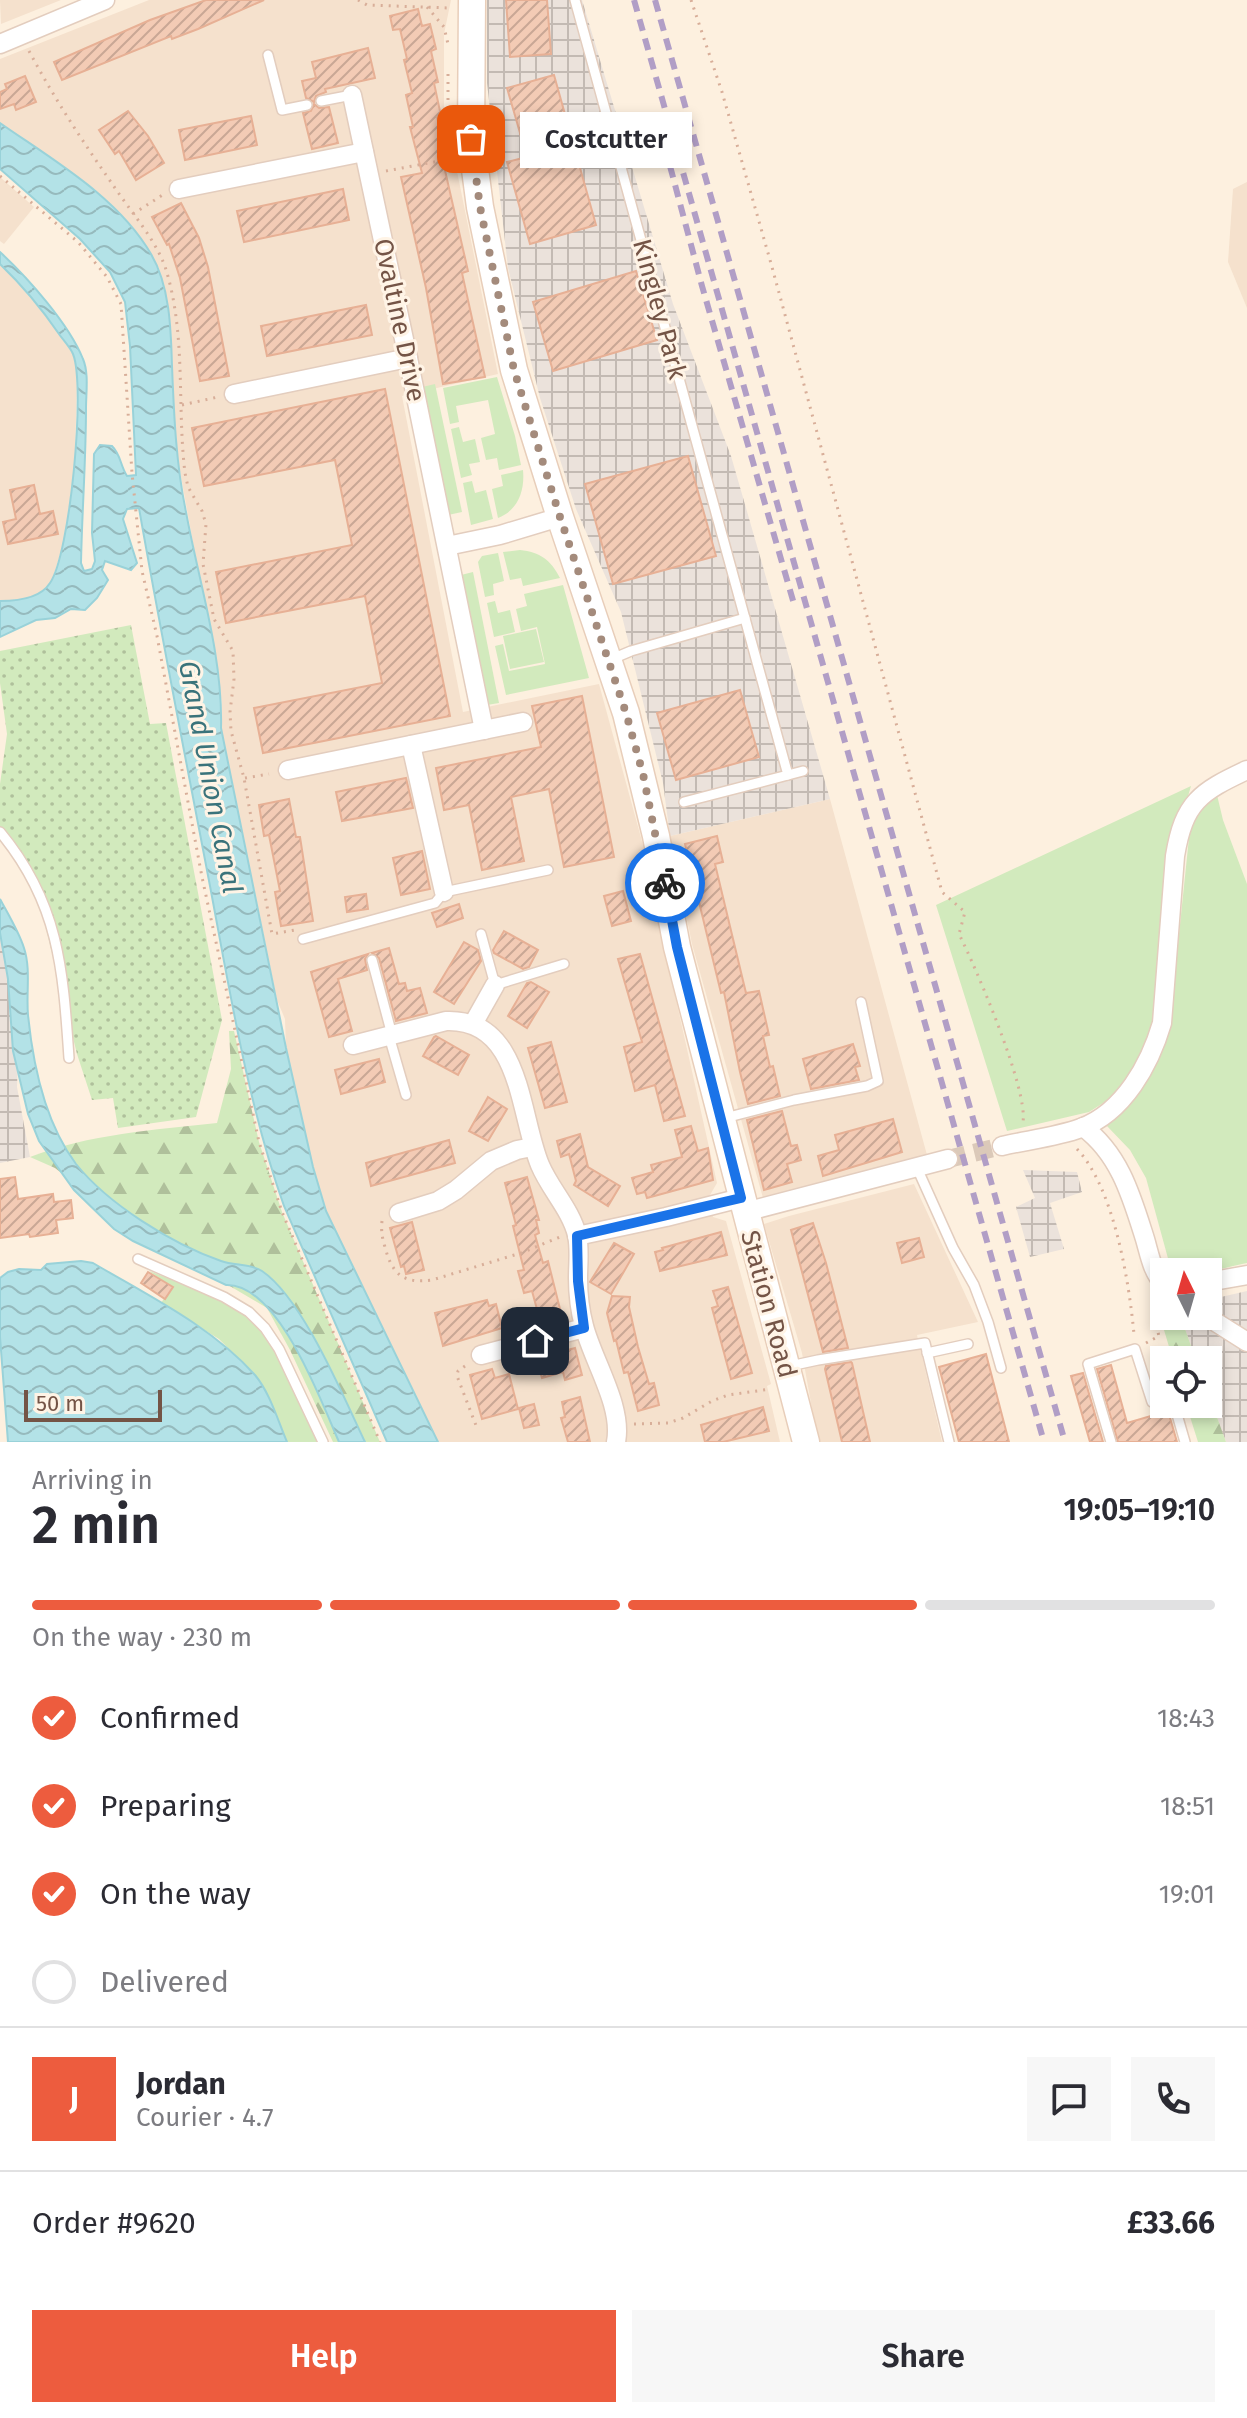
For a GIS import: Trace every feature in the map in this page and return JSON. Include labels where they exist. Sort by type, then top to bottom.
[{"type":"street","points":[[0,44],[105,0]]},
{"type":"street","name":"Station Road","points":[[472,5],[471,139],[480,207],[514,370],[643,774],[677,947],[806,1442]]},
{"type":"street","name":"Ovaltine Drive","points":[[352,95],[484,730]]},
{"type":"street","points":[[179,189],[364,152]]},
{"type":"street","points":[[234,394],[408,358]]},
{"type":"street","points":[[447,546],[500,535],[560,517]]},
{"type":"street","points":[[288,770],[523,722]]},
{"type":"street","points":[[411,745],[444,892]]},
{"type":"street","points":[[1011,1144],[1083,1127],[1098,1119],[1125,1097],[1144,1070],[1162,1023],[1179,831],[1189,810],[1206,791],[1247,770]]},
{"type":"street","points":[[473,1024],[495,985]]},
{"type":"street","points":[[353,1045],[446,1021],[461,1021],[473,1024],[502,1048],[513,1068],[532,1147],[576,1234],[584,1328],[606,1384],[617,1423],[616,1442]]},
{"type":"street","points":[[1083,1127],[1096,1137],[1122,1173],[1150,1258]]},
{"type":"street","points":[[399,1213],[438,1201],[491,1161],[532,1147]]},
{"type":"street","points":[[576,1234],[743,1205],[948,1159]]},
{"type":"street","points":[[1222,1279],[1247,1275]]},
{"type":"street","points":[[1222,1326],[1247,1342]]},
{"type":"street","points":[[481,1355],[584,1328]]},
{"type":"lane","name":"Kingley Park","points":[[575,0],[788,775]]},
{"type":"lane","points":[[268,55],[282,110],[307,105]]},
{"type":"lane","points":[[321,101],[352,95]]},
{"type":"lane","points":[[609,661],[631,651],[745,618]]},
{"type":"lane","points":[[684,802],[803,771]]},
{"type":"lane","points":[[0,832],[35,884],[54,929],[69,1058]]},
{"type":"lane","points":[[303,939],[435,903],[444,892],[548,870]]},
{"type":"lane","points":[[481,934],[495,985],[564,964]]},
{"type":"lane","points":[[372,960],[406,1095]]},
{"type":"lane","points":[[722,1119],[878,1081],[861,1002]]},
{"type":"lane","points":[[917,1168],[953,1248],[974,1285],[1001,1368]]},
{"type":"lane","points":[[138,1259],[224,1297],[249,1312],[279,1349],[323,1442]]},
{"type":"lane","points":[[788,1376],[818,1360],[925,1343],[949,1442]]},
{"type":"lane","points":[[927,1353],[968,1344]]},
{"type":"lane","points":[[1111,1442],[1088,1364],[1135,1349],[1150,1396]]},
{"type":"lane","points":[[1178,1418],[1185,1442]]},
{"type":"path","points":[[358,0],[367,5],[472,5]]},
{"type":"path","points":[[691,0],[722,92],[772,267],[942,892],[965,912],[959,934],[974,964],[1013,1070],[1025,1113],[1011,1144]]},
{"type":"path","points":[[427,7],[444,27],[449,53]]},
{"type":"path","points":[[20,36],[67,118],[133,214],[167,272],[176,322],[185,473],[188,487],[206,524],[203,564],[214,619],[233,651],[231,731],[244,778],[272,934],[294,929],[303,939]]},
{"type":"path","points":[[448,65],[446,89],[449,110]]},
{"type":"path","points":[[369,175],[473,154]]},
{"type":"path","points":[[0,176],[78,242],[107,277],[121,304],[142,571],[202,877],[259,1142],[282,1212],[380,1442]]},
{"type":"path","points":[[133,214],[165,193],[179,189]]},
{"type":"path","points":[[182,405],[234,394]]},
{"type":"path","points":[[244,778],[288,770]]},
{"type":"path","points":[[1056,1134],[1080,1151],[1102,1191],[1129,1281],[1135,1349]]},
{"type":"path","points":[[399,1213],[393,1207],[385,1211],[381,1227],[384,1246],[389,1261],[400,1276],[419,1281],[521,1253],[576,1234]]},
{"type":"path","points":[[1157,1330],[1159,1336]]},
{"type":"path","points":[[477,1428],[457,1376],[460,1368],[481,1355]]},
{"type":"path","points":[[617,1423],[668,1423],[712,1401],[788,1376]]},
{"type":"shaded area","points":[[0,0],[61,0],[1,24]]},
{"type":"shaded area","points":[[149,0],[451,0],[444,34],[444,107],[498,374],[402,396],[463,712],[599,684],[649,867],[717,1183],[710,1195],[713,1217],[726,1221],[771,1384],[767,1386],[780,1442],[438,1442],[326,1211],[286,1048],[285,1019],[277,1000],[221,728],[222,703],[176,449],[171,326],[159,268],[139,236],[117,211],[81,180],[0,123],[0,59]]},
{"type":"shaded area","points":[[487,0],[582,0],[673,304],[731,456],[830,799],[670,836],[663,783],[621,612],[576,509],[540,398],[508,268],[487,83]]},
{"type":"shaded area","points":[[0,177],[34,207],[4,244],[0,241]]},
{"type":"shaded area","points":[[1247,182],[1247,308],[1228,262],[1233,189]]},
{"type":"shaded area","points":[[0,264],[51,323],[73,354],[77,372],[75,464],[64,542],[51,583],[27,598],[5,601],[0,601]]},
{"type":"shaded area","points":[[830,799],[927,1155],[763,1198],[692,944],[670,836]]},
{"type":"shaded area","points":[[0,915],[21,972],[17,1087],[30,1157],[0,1163]]},
{"type":"shaded area","points":[[1023,1170],[1077,1172],[1082,1192],[1050,1203],[1064,1249],[1030,1257],[1016,1207],[1035,1198]]},
{"type":"shaded area","points":[[914,1184],[978,1322],[917,1335],[942,1442],[818,1442],[802,1353],[764,1224]]},
{"type":"shaded area","points":[[1247,1291],[1247,1442],[1226,1442],[1217,1418],[1222,1418],[1222,1346],[1191,1346],[1185,1330],[1222,1330],[1222,1297]]},
{"type":"green space","points":[[497,377],[521,465],[499,470],[497,458],[486,460],[481,438],[495,434],[488,400],[456,406],[459,422],[450,424],[443,388]]},
{"type":"green space","points":[[435,384],[462,512],[448,515],[422,387]]},
{"type":"green space","points":[[459,427],[463,442],[475,439],[480,462],[469,464],[472,475],[461,478],[451,429]]},
{"type":"green space","points":[[523,470],[519,499],[511,510],[498,518],[492,489],[503,486],[501,475]]},
{"type":"green space","points":[[472,481],[475,493],[486,490],[493,519],[471,525],[463,483]]},
{"type":"green space","points":[[520,550],[544,558],[560,578],[523,586],[521,578],[510,580],[503,552]]},
{"type":"green space","points":[[498,553],[504,581],[493,584],[494,595],[485,597],[478,562],[482,556]]},
{"type":"green space","points":[[473,572],[499,703],[487,705],[461,575]]},
{"type":"green space","points":[[563,585],[589,678],[506,695],[495,646],[503,644],[509,671],[545,664],[537,627],[521,631],[516,609],[527,606],[524,594]]},
{"type":"green space","points":[[495,601],[498,613],[510,610],[515,632],[494,637],[487,603]]},
{"type":"green space","points":[[131,625],[150,724],[166,723],[222,1020],[196,1117],[118,1128],[113,1098],[92,1100],[77,1054],[37,892],[0,828],[0,784],[7,734],[0,683],[0,651]]},
{"type":"green space","points":[[536,629],[544,662],[510,669],[503,636]]},
{"type":"green space","points":[[1191,786],[1186,803],[1156,1025],[1122,1091],[1089,1112],[1007,1131],[936,905]]},
{"type":"green space","points":[[1217,795],[1247,884],[1247,1263],[1222,1269],[1222,1258],[1168,1258],[1146,1178],[1130,1150],[1107,1126],[1144,1083],[1169,1031],[1190,828],[1202,807]]},
{"type":"green space","points":[[229,1031],[234,1031],[259,1142],[282,1212],[380,1442],[333,1442],[267,1308],[130,1227],[55,1168],[30,1157],[98,1138],[217,1123],[231,1069]]},
{"type":"green space","points":[[149,1271],[223,1301],[256,1326],[278,1357],[318,1442],[287,1442],[255,1375],[219,1339],[161,1303],[172,1287]]},
{"type":"green space","points":[[1164,1330],[1185,1330],[1191,1346],[1169,1346]]},
{"type":"green space","points":[[1190,1418],[1217,1418],[1226,1442],[1198,1442]]},
{"type":"water","name":"Grand Union Canal","points":[[0,123],[103,197],[137,234],[151,254],[162,280],[170,323],[180,476],[214,647],[221,728],[313,1167],[326,1211],[438,1442],[387,1442],[284,1206],[271,1168],[233,1007],[139,508],[127,509],[123,519],[137,563],[131,570],[105,561],[102,570],[108,580],[85,610],[71,609],[55,618],[36,620],[0,637],[0,601],[21,600],[40,593],[50,583],[57,566],[74,470],[78,399],[72,351],[46,315],[0,264],[0,252],[58,317],[77,345],[85,365],[87,390],[81,563],[84,571],[92,569],[95,561],[92,533],[94,454],[100,445],[112,446],[127,476],[136,475],[125,302],[110,272],[80,239],[0,169]]},
{"type":"water","points":[[0,899],[26,956],[30,1034],[37,1073],[65,1148],[89,1179],[142,1221],[202,1254],[257,1268],[277,1284],[321,1350],[365,1442],[339,1442],[295,1347],[263,1303],[245,1289],[226,1285],[114,1229],[74,1190],[39,1141],[28,1114],[13,1051],[8,979],[0,933]]},
{"type":"water","points":[[93,1263],[178,1313],[238,1357],[265,1390],[287,1442],[8,1442],[0,1337],[0,1278],[19,1269],[41,1270],[47,1264]]},
{"type":"building","points":[[206,0],[264,0],[198,29],[172,39],[171,36],[62,80],[54,62],[150,20]]},
{"type":"building","points":[[506,0],[547,0],[551,54],[510,57]]},
{"type":"building","points":[[418,9],[422,26],[430,24],[436,49],[431,51],[438,82],[434,83],[441,116],[437,117],[446,152],[441,153],[468,271],[462,273],[485,377],[443,384],[426,288],[401,177],[422,173],[410,127],[413,127],[406,95],[412,93],[404,60],[407,59],[400,29],[393,30],[390,16]]},
{"type":"building","points":[[368,48],[375,78],[325,89],[326,92],[316,96],[314,102],[306,98],[302,81],[316,78],[312,62]]},
{"type":"building","points":[[554,75],[596,225],[530,244],[507,162],[527,157],[507,88]]},
{"type":"building","points":[[25,76],[36,102],[16,110],[14,104],[0,109],[0,92],[7,89],[5,84]]},
{"type":"building","points":[[314,104],[319,108],[329,107],[338,143],[312,149],[303,113],[311,111]]},
{"type":"building","points":[[128,111],[164,163],[136,180],[119,151],[115,154],[99,130]]},
{"type":"building","points":[[251,116],[257,145],[185,160],[179,130]]},
{"type":"building","points":[[343,189],[349,220],[244,242],[237,211]]},
{"type":"building","points":[[181,203],[199,238],[208,267],[229,376],[200,381],[180,278],[169,244],[152,217]]},
{"type":"building","points":[[636,271],[657,340],[553,371],[533,302]]},
{"type":"building","points":[[366,305],[372,335],[267,356],[261,326]]},
{"type":"building","points":[[385,389],[450,716],[263,753],[254,708],[382,683],[365,596],[226,623],[216,572],[352,545],[335,460],[204,486],[192,428]]},
{"type":"building","points":[[688,456],[716,556],[613,584],[585,484]]},
{"type":"building","points":[[34,485],[40,514],[53,511],[58,534],[8,544],[3,522],[16,519],[10,490]]},
{"type":"building","points":[[740,690],[759,757],[676,780],[657,713]]},
{"type":"building","points":[[582,696],[614,857],[564,867],[549,789],[511,797],[524,861],[482,870],[469,805],[444,810],[436,768],[541,747],[532,706]]},
{"type":"building","points":[[406,778],[413,808],[342,821],[336,792]]},
{"type":"building","points":[[289,799],[296,837],[300,837],[313,921],[281,926],[275,892],[280,891],[269,835],[264,836],[259,805]]},
{"type":"building","points":[[717,836],[723,862],[715,864],[746,993],[759,991],[769,1035],[763,1036],[780,1096],[748,1104],[724,992],[721,993],[685,844]]},
{"type":"building","points":[[422,851],[430,889],[401,895],[393,858]]},
{"type":"building","points":[[623,891],[631,921],[612,926],[604,896]]},
{"type":"building","points":[[366,894],[368,909],[347,912],[345,897]]},
{"type":"building","points":[[459,904],[463,918],[437,927],[432,913]]},
{"type":"building","points":[[504,931],[538,950],[529,967],[523,969],[494,953]]},
{"type":"building","points":[[464,942],[478,950],[481,961],[454,1004],[434,992]]},
{"type":"building","points":[[389,948],[399,984],[405,983],[407,991],[420,988],[427,1013],[396,1021],[379,958],[372,953]]},
{"type":"building","points":[[368,954],[365,959],[367,970],[338,979],[352,1031],[329,1037],[311,972]]},
{"type":"building","points":[[640,954],[685,1116],[664,1121],[655,1085],[635,1091],[624,1047],[642,1042],[618,959]]},
{"type":"building","points":[[531,982],[549,992],[527,1028],[508,1016],[527,983]]},
{"type":"building","points":[[436,1036],[469,1055],[458,1075],[423,1056]]},
{"type":"building","points":[[551,1042],[567,1102],[545,1108],[528,1048]]},
{"type":"building","points":[[853,1044],[860,1066],[855,1067],[859,1080],[811,1089],[803,1059]]},
{"type":"building","points":[[379,1059],[385,1082],[341,1094],[335,1070]]},
{"type":"building","points":[[488,1097],[507,1109],[488,1141],[469,1131]]},
{"type":"building","points":[[782,1111],[791,1146],[797,1145],[801,1160],[787,1164],[792,1182],[764,1190],[747,1120]]},
{"type":"building","points":[[893,1119],[902,1152],[823,1176],[818,1156],[839,1150],[835,1135]]},
{"type":"building","points":[[691,1126],[698,1151],[708,1148],[713,1180],[647,1198],[645,1192],[637,1194],[632,1178],[653,1172],[651,1165],[682,1157],[675,1130]]},
{"type":"building","points":[[580,1134],[588,1167],[620,1186],[608,1206],[574,1185],[576,1181],[569,1154],[561,1157],[557,1141]]},
{"type":"building","points":[[449,1140],[455,1163],[371,1186],[366,1163]]},
{"type":"building","points":[[15,1177],[18,1199],[53,1194],[54,1202],[71,1200],[73,1218],[56,1220],[58,1233],[0,1238],[0,1179]]},
{"type":"building","points":[[527,1177],[539,1220],[536,1220],[539,1233],[535,1235],[543,1263],[548,1261],[560,1309],[552,1311],[555,1320],[541,1324],[532,1291],[524,1293],[518,1271],[524,1270],[505,1183]]},
{"type":"building","points":[[412,1222],[424,1270],[406,1274],[404,1266],[401,1267],[390,1228]]},
{"type":"building","points":[[813,1223],[848,1348],[823,1352],[791,1230]]},
{"type":"building","points":[[721,1232],[727,1255],[660,1271],[655,1252]]},
{"type":"building","points":[[919,1238],[924,1257],[902,1263],[897,1243]]},
{"type":"building","points":[[614,1243],[634,1254],[611,1294],[590,1282]]},
{"type":"building","points":[[148,1272],[173,1287],[165,1299],[141,1283]]},
{"type":"building","points":[[728,1287],[752,1373],[731,1379],[712,1308],[718,1306],[713,1291]]},
{"type":"building","points":[[612,1296],[630,1297],[629,1307],[638,1347],[649,1384],[654,1383],[659,1405],[638,1411],[607,1313]]},
{"type":"building","points":[[487,1300],[489,1306],[496,1304],[502,1328],[443,1346],[435,1313]]},
{"type":"building","points":[[575,1348],[582,1375],[565,1380],[563,1372],[542,1378],[538,1364],[546,1362],[545,1356]]},
{"type":"building","points":[[986,1354],[1009,1442],[959,1442],[939,1367]]},
{"type":"building","points":[[851,1362],[870,1442],[842,1442],[825,1369],[826,1366]]},
{"type":"building","points":[[1111,1365],[1127,1423],[1150,1416],[1170,1418],[1177,1442],[1118,1442],[1097,1369]]},
{"type":"building","points":[[492,1369],[495,1378],[509,1374],[518,1409],[482,1419],[470,1375]]},
{"type":"building","points":[[1083,1373],[1103,1442],[1090,1442],[1071,1376]]},
{"type":"building","points":[[580,1397],[590,1442],[568,1442],[561,1418],[565,1417],[562,1402]]},
{"type":"building","points":[[534,1404],[539,1425],[524,1428],[519,1408]]},
{"type":"building","points":[[763,1407],[769,1431],[723,1442],[705,1442],[701,1425]]},
{"type":"tunnel","points":[[948,1159],[1002,1146]]},
{"type":"railway","points":[[634,0],[1044,1442]]},
{"type":"railway","points":[[655,0],[1065,1442]]},
{"type":"railway","points":[[670,166],[794,604]]},
{"type":"way so far","points":[[471,139],[480,207],[514,370],[626,713],[643,774],[665,883]]},
{"type":"place","name":"Costcutter","points":[[471,139]]},
{"type":"route","points":[[535,1341],[584,1328],[578,1281],[577,1236],[741,1198],[677,947],[665,883]]}]
